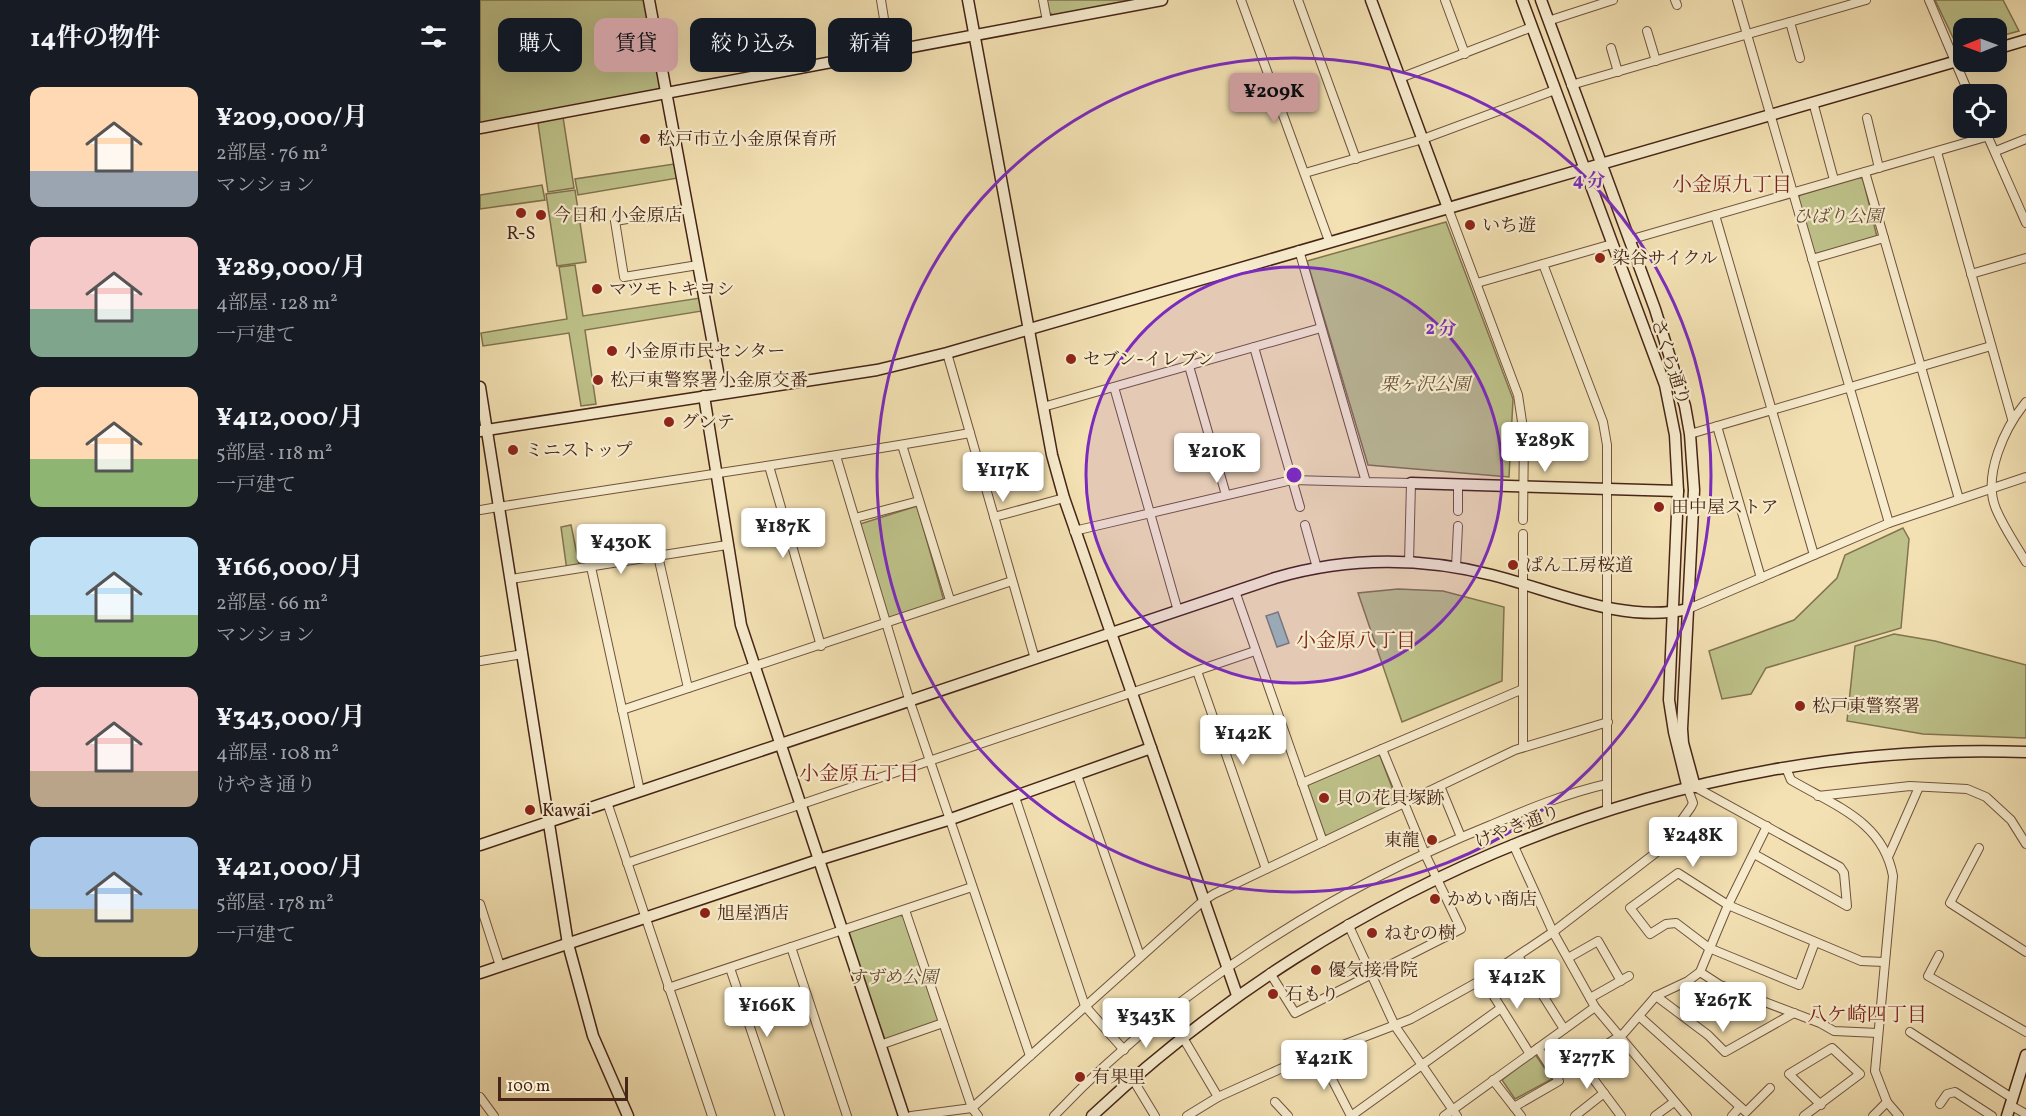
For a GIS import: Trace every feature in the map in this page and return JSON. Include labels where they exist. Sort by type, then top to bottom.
[{"type":"street","points":[[649,0],[722,393]]},
{"type":"street","points":[[881,0],[884,18]]},
{"type":"street","points":[[968,0],[1043,407],[1064,498],[1237,995]]},
{"type":"street","points":[[1043,0],[1047,21]]},
{"type":"street","points":[[912,46],[1162,0]]},
{"type":"street","points":[[1241,0],[1329,241]]},
{"type":"street","points":[[1298,0],[1356,159]]},
{"type":"street","points":[[1371,0],[1521,407],[1524,435],[1523,520]]},
{"type":"street","points":[[1445,0],[1465,54]]},
{"type":"street","name":"さくら通り","points":[[1522,0],[1665,385],[1675,435],[1678,491],[1669,700],[1674,732],[1692,788]]},
{"type":"street","name":"さくら通り","points":[[1540,0],[1677,375],[1690,434],[1694,490],[1682,729],[1692,788]]},
{"type":"street","points":[[1400,78],[1548,21],[1613,0]]},
{"type":"street","points":[[1737,0],[1889,523]]},
{"type":"street","points":[[1571,85],[1866,0]]},
{"type":"street","points":[[1929,0],[1953,48]]},
{"type":"street","points":[[1790,22],[1800,58]]},
{"type":"street","points":[[1647,31],[1656,61]]},
{"type":"street","points":[[2007,46],[2026,40]]},
{"type":"street","points":[[1611,48],[1618,72]]},
{"type":"street","points":[[480,128],[828,62]]},
{"type":"street","points":[[484,430],[877,370],[947,353],[1953,62]]},
{"type":"street","points":[[1305,173],[1423,139],[1555,90]]},
{"type":"street","points":[[1814,102],[1834,180]]},
{"type":"street","points":[[1867,118],[1879,168]]},
{"type":"street","points":[[1629,240],[1982,138]]},
{"type":"street","points":[[1990,138],[2026,223]]},
{"type":"street","points":[[1996,151],[2026,140]]},
{"type":"street","points":[[1937,152],[2012,418]]},
{"type":"street","points":[[1865,172],[1959,499]]},
{"type":"street","points":[[688,209],[615,221],[624,277],[698,265]]},
{"type":"street","points":[[1715,215],[1814,555]]},
{"type":"street","points":[[1812,259],[1884,238]]},
{"type":"street","points":[[1477,283],[1612,244]]},
{"type":"street","points":[[1299,250],[1366,482]]},
{"type":"street","points":[[1971,274],[2026,258]]},
{"type":"street","points":[[1544,264],[1603,422],[1607,445],[1607,810]]},
{"type":"street","points":[[1043,407],[1321,328]]},
{"type":"street","points":[[1675,435],[1690,434],[1991,346]]},
{"type":"street","points":[[1254,347],[1300,507]]},
{"type":"street","points":[[947,353],[1035,659]]},
{"type":"street","points":[[1189,366],[1226,495]]},
{"type":"street","points":[[480,387],[484,430],[511,579],[568,944],[593,1036],[628,1116]]},
{"type":"street","points":[[1114,387],[1178,610]]},
{"type":"street","points":[[704,396],[741,625],[904,1116]]},
{"type":"street","points":[[2026,402],[2012,418],[1991,489],[1995,508],[2026,562]]},
{"type":"street","points":[[1717,426],[1761,578]]},
{"type":"street","points":[[480,510],[716,472],[837,456],[970,433]]},
{"type":"street","points":[[902,445],[950,600]]},
{"type":"street","points":[[837,456],[909,699],[1030,1056]]},
{"type":"street","points":[[769,466],[821,646]]},
{"type":"street","points":[[480,845],[1235,591],[1317,568],[1355,563],[1409,562],[1456,567],[1607,608],[1671,613],[1688,609],[1889,523],[2026,477]]},
{"type":"street","points":[[1074,531],[1292,480],[1678,491]]},
{"type":"street","points":[[1409,562],[1410,483]]},
{"type":"street","points":[[1458,484],[1458,511]]},
{"type":"street","points":[[994,518],[1064,498]]},
{"type":"street","points":[[855,518],[919,501]]},
{"type":"street","points":[[1305,525],[1317,568]]},
{"type":"street","points":[[1456,567],[1458,526]]},
{"type":"street","points":[[1523,534],[1523,747]]},
{"type":"street","points":[[511,579],[727,545]]},
{"type":"street","points":[[658,556],[688,688]]},
{"type":"street","points":[[591,567],[640,791]]},
{"type":"street","points":[[622,710],[1012,581]]},
{"type":"street","points":[[1235,591],[1323,842]]},
{"type":"street","points":[[627,863],[1255,651]]},
{"type":"street","points":[[480,661],[523,654]]},
{"type":"street","points":[[1197,671],[1266,869]]},
{"type":"street","points":[[1302,783],[1523,689]]},
{"type":"street","points":[[911,1116],[972,1108],[1203,901],[1523,747],[1608,722]]},
{"type":"street","points":[[480,973],[818,860],[951,819],[1150,748]]},
{"type":"street","points":[[1270,973],[1295,1012],[1461,929],[1425,854],[1382,749]]},
{"type":"street","name":"けやき通り","points":[[1092,1116],[1132,1078],[1182,1036],[1270,973],[1348,924],[1436,877],[1513,844],[1607,810],[1692,788],[1786,768],[1936,752],[2026,752]]},
{"type":"street","points":[[1786,768],[1791,780],[1865,824],[1878,836],[1889,855],[1893,876],[1875,1071],[1887,1102],[1899,1116]]},
{"type":"street","points":[[1077,775],[1140,956]]},
{"type":"street","points":[[1054,1116],[1124,1050],[1227,969],[1338,899],[1461,837],[1545,804],[1607,784]]},
{"type":"street","points":[[1440,786],[1461,837]]},
{"type":"street","points":[[1818,796],[1919,787],[1966,789],[1986,798],[2013,822],[2026,844]]},
{"type":"street","points":[[1889,855],[1919,787]]},
{"type":"street","points":[[1692,788],[1840,867],[1844,873],[1847,906],[1754,854]]},
{"type":"street","points":[[1188,1116],[1218,1097],[1319,1054],[1411,1020],[1483,979],[1553,932],[1662,848],[1693,803],[1692,788]]},
{"type":"street","points":[[1015,797],[1085,1006],[1124,1050]]},
{"type":"street","points":[[607,802],[712,1116]]},
{"type":"street","points":[[1582,1061],[1618,1036],[1656,996],[1688,981],[1700,972],[1728,905],[1767,826]]},
{"type":"street","points":[[1513,844],[1553,932],[1595,1007],[1687,1116]]},
{"type":"street","points":[[1979,848],[1950,903],[2026,952]]},
{"type":"street","points":[[1815,942],[1799,985],[1709,948],[1676,923],[1666,924],[1650,934],[1630,908],[1678,873],[1728,905],[1861,961],[1884,962]]},
{"type":"street","points":[[668,988],[972,887]]},
{"type":"street","points":[[480,904],[500,966]]},
{"type":"street","points":[[905,910],[972,1108],[978,1116]]},
{"type":"street","points":[[1348,924],[1395,1026],[1454,1113]]},
{"type":"street","points":[[1568,958],[1598,941],[1621,981]]},
{"type":"street","points":[[791,947],[848,1116]]},
{"type":"street","points":[[1939,955],[1928,976],[2026,1032]]},
{"type":"street","points":[[1518,956],[1564,1029]]},
{"type":"street","points":[[730,968],[780,1116]]},
{"type":"street","points":[[1700,972],[1720,985],[1834,1031],[1878,1033]]},
{"type":"street","points":[[1590,998],[1629,976]]},
{"type":"street","points":[[1483,979],[1530,1054]]},
{"type":"street","points":[[1656,996],[1708,1035],[1725,1052],[1794,1013]]},
{"type":"street","points":[[1444,1116],[1454,1113],[1493,1080],[1595,1007]]},
{"type":"street","points":[[1319,1054],[1351,1116],[1501,1008]]},
{"type":"street","points":[[1639,1016],[1746,1112],[1770,1088]]},
{"type":"street","points":[[880,1045],[943,1023]]},
{"type":"street","points":[[1910,1032],[2009,1106],[2026,1114]]},
{"type":"street","points":[[1182,1036],[1218,1097]]},
{"type":"street","points":[[1514,1107],[1559,1082],[1538,1048]]},
{"type":"street","points":[[1804,1116],[1821,1105],[1860,1074],[1832,1048],[1789,1074],[1821,1105]]},
{"type":"street","points":[[1571,1049],[1621,1116]]},
{"type":"street","points":[[2009,1106],[2023,1077],[2026,1055]]},
{"type":"street","points":[[1132,1078],[1155,1116]]},
{"type":"street","points":[[1493,1080],[1521,1116]]},
{"type":"street","points":[[1940,1104],[1947,1094],[1955,1092],[1992,1116]]},
{"type":"street","points":[[1575,1116],[1604,1093]]},
{"type":"street","points":[[482,1102],[494,1116]]},
{"type":"street","points":[[1275,1102],[1288,1116]]},
{"type":"street","points":[[1654,1116],[1674,1102]]},
{"type":"street","points":[[1873,1116],[1887,1102]]},
{"type":"street","points":[[1732,1116],[1740,1107]]},
{"type":"green space","points":[[480,0],[649,0],[652,18],[594,18],[594,72],[663,72],[667,93],[480,128]]},
{"type":"green space","points":[[1046,0],[1135,0],[1053,15],[1049,12]]},
{"type":"green space","points":[[1935,0],[2003,0],[2019,31],[2007,34],[2007,18],[1953,18],[1953,38]]},
{"type":"green space","points":[[563,117],[574,188],[548,192],[538,123]]},
{"type":"green space","points":[[674,164],[678,178],[578,195],[575,179]]},
{"type":"green space","name":"ひばり公園","points":[[1859,177],[1863,179],[1877,237],[1818,254],[1814,253],[1798,199],[1800,195]]},
{"type":"green space","points":[[542,185],[545,200],[480,209],[480,195]]},
{"type":"green space","points":[[575,190],[586,262],[557,266],[546,194]]},
{"type":"green space","name":"栗ヶ沢公園","points":[[1446,222],[1513,399],[1509,477],[1368,465],[1307,261]]},
{"type":"green space","points":[[575,265],[583,316],[700,298],[702,311],[585,330],[596,404],[581,406],[569,333],[483,346],[481,333],[567,319],[559,267]]},
{"type":"green space","points":[[917,506],[944,601],[887,621],[857,525]]},
{"type":"green space","points":[[571,525],[580,569],[567,571],[561,527]]},
{"type":"green space","points":[[1903,528],[1909,539],[1901,628],[1766,668],[1751,694],[1722,699],[1709,651],[1794,620],[1837,578],[1845,555]]},
{"type":"green space","points":[[1398,589],[1443,591],[1504,607],[1502,681],[1402,722],[1358,593]]},
{"type":"green space","points":[[1894,634],[1935,641],[2026,665],[2026,738],[1923,734],[1847,721],[1855,646]]},
{"type":"green space","points":[[1377,755],[1380,756],[1398,803],[1329,837],[1324,834],[1307,788],[1308,785]]},
{"type":"green space","name":"すずめ公園","points":[[900,915],[904,917],[938,1019],[937,1023],[885,1040],[848,935],[850,932]]},
{"type":"green space","points":[[1535,1054],[1552,1079],[1515,1099],[1502,1080]]},
{"type":"water","points":[[1278,612],[1289,643],[1277,647],[1266,616]]},
{"type":"place","name":"松戸市立小金原保育所","points":[[645,139]]},
{"type":"place","name":"R-S","points":[[521,213]]},
{"type":"place","name":"今日和 小金原店","points":[[541,215]]},
{"type":"place","name":"いち遊","points":[[1470,225]]},
{"type":"place","name":"染谷サイクル","points":[[1600,258]]},
{"type":"place","name":"マツモトキヨシ","points":[[597,289]]},
{"type":"place","name":"小金原市民センター","points":[[612,351]]},
{"type":"place","name":"セブン-イレブン","points":[[1071,359]]},
{"type":"place","name":"松戸東警察署小金原交番","points":[[598,380]]},
{"type":"place","name":"グンテ","points":[[669,422]]},
{"type":"place","name":"ミニストップ","points":[[513,450]]},
{"type":"place","name":"田中屋ストア","points":[[1659,507]]},
{"type":"place","name":"ぱん工房桜道","points":[[1513,565]]},
{"type":"place","name":"松戸東警察署","points":[[1800,706]]},
{"type":"place","name":"貝の花貝塚跡","points":[[1324,798]]},
{"type":"place","name":"Kawai","points":[[530,810]]},
{"type":"place","name":"東龍","points":[[1432,840]]},
{"type":"place","name":"かめい商店","points":[[1435,899]]},
{"type":"place","name":"旭屋酒店","points":[[705,913]]},
{"type":"place","name":"ねむの樹","points":[[1372,933]]},
{"type":"place","name":"優気接骨院","points":[[1316,970]]},
{"type":"place","name":"石もり","points":[[1273,994]]},
{"type":"place","name":"有果里","points":[[1080,1077]]},
{"type":"district","name":"小金原九丁目","points":[[1732,184]]},
{"type":"district","name":"小金原八丁目","points":[[1356,640]]},
{"type":"district","name":"小金原五丁目","points":[[859,773]]},
{"type":"district","name":"八ケ崎四丁目","points":[[1867,1014]]}]
